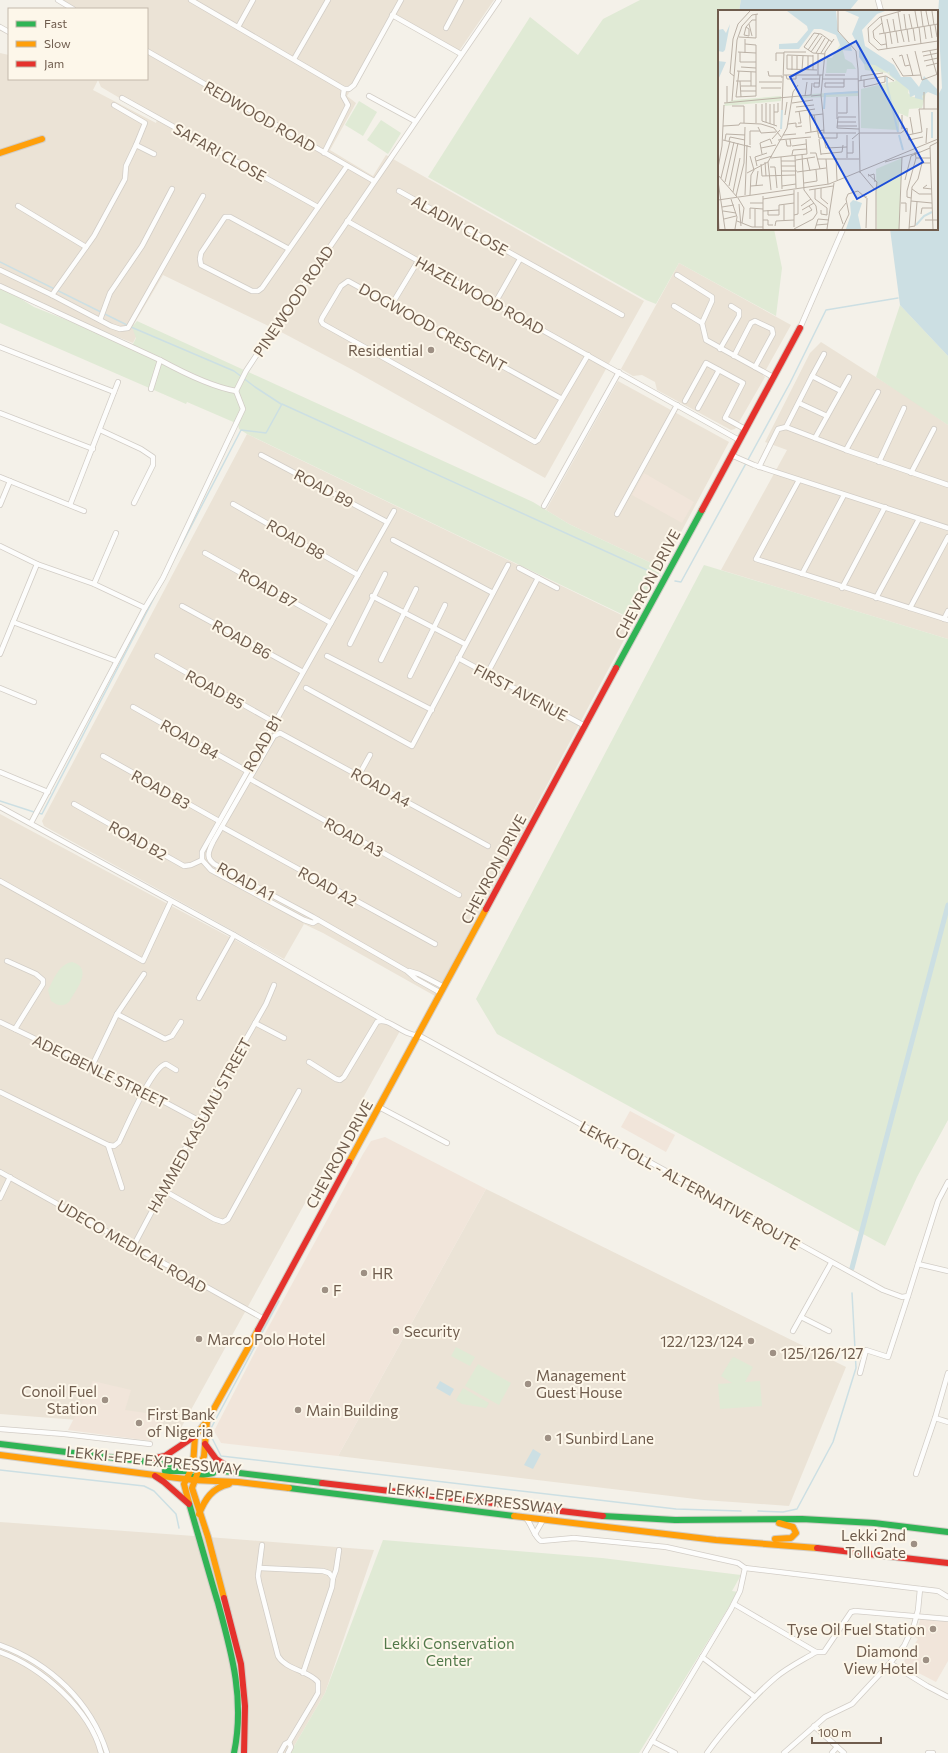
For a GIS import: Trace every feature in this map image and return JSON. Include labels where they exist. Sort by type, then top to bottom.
[{"type":"main road","points":[[0,153],[42,139]]},
{"type":"main road","name":"CHEVRON DRIVE","points":[[140,1462],[165,1456],[195,1436],[207,1421],[264,1319],[800,328]]},
{"type":"main road","name":"CHEVRON DRIVE","points":[[195,1477],[204,1457],[207,1421]]},
{"type":"main road","points":[[195,1436],[195,1454],[184,1484],[206,1558],[234,1667],[238,1719],[234,1753]]},
{"type":"main road","name":"LEKKI-EPE EXPRESSWAY","points":[[0,1444],[140,1462],[620,1518],[675,1520],[764,1520],[802,1518],[866,1522],[948,1532]]},
{"type":"main road","points":[[205,1444],[218,1462],[235,1472]]},
{"type":"main road","name":"LEKKI-EPE EXPRESSWAY","points":[[0,1455],[185,1478]]},
{"type":"main road","points":[[81,1465],[95,1463],[164,1471],[191,1468]]},
{"type":"main road","points":[[148,1474],[164,1482],[189,1504]]},
{"type":"main road","points":[[185,1478],[220,1474],[270,1480],[277,1477]]},
{"type":"main road","points":[[195,1477],[192,1488],[199,1514],[208,1537],[242,1664],[245,1706],[244,1753]]},
{"type":"main road","name":"LEKKI-EPE EXPRESSWAY","points":[[195,1477],[716,1540],[833,1549],[948,1564]]},
{"type":"main road","points":[[199,1514],[207,1497],[212,1491],[218,1487],[238,1482]]},
{"type":"main road","points":[[751,1542],[760,1539],[786,1539],[791,1538],[794,1535],[795,1530],[790,1525],[764,1520]]},
{"type":"street","points":[[58,0],[71,8]]},
{"type":"street","points":[[191,0],[344,89],[349,89],[354,85],[401,0]]},
{"type":"street","points":[[238,27],[253,0]]},
{"type":"street","points":[[294,59],[328,0]]},
{"type":"street","points":[[446,28],[461,0]]},
{"type":"street","name":"PINEWOOD ROAD","points":[[236,390],[246,371],[498,0]]},
{"type":"street","points":[[878,0],[881,10]]},
{"type":"street","points":[[392,15],[461,54]]},
{"type":"street","name":"REDWOOD ROAD","points":[[148,52],[374,181]]},
{"type":"street","points":[[324,153],[348,105],[343,96],[344,89]]},
{"type":"street","points":[[369,96],[415,121]]},
{"type":"street","name":"SAFARI CLOSE","points":[[122,98],[318,207]]},
{"type":"street","points":[[52,295],[94,236],[125,179],[126,166],[145,122],[114,105]]},
{"type":"street","points":[[136,145],[154,154]]},
{"type":"street","points":[[289,249],[230,217],[225,217],[222,219],[201,253],[200,259],[201,265],[252,291],[258,291],[262,288],[347,166]]},
{"type":"street","points":[[101,315],[110,293],[142,246],[172,189]]},
{"type":"street","name":"ALADIN CLOSE","points":[[399,191],[622,315]]},
{"type":"street","points":[[0,270],[52,295],[101,315],[120,329],[128,328],[202,196]]},
{"type":"street","points":[[18,206],[86,247]]},
{"type":"street","name":"HAZELWOOD ROAD","points":[[347,221],[739,440]]},
{"type":"street","points":[[800,328],[843,230]]},
{"type":"street","name":"ALADIN CLOSE","points":[[495,303],[520,259]]},
{"type":"street","points":[[392,304],[418,260]]},
{"type":"street","points":[[677,275],[712,297],[712,302],[702,323],[706,340],[773,377]]},
{"type":"street","name":"DOGWOOD CRESCENT","points":[[348,281],[392,304],[562,399],[538,440],[535,442],[323,324],[321,321],[341,286],[348,281]]},
{"type":"street","points":[[0,286],[160,360],[184,373],[222,388],[236,390],[243,409],[166,571],[116,661],[31,823]]},
{"type":"street","points":[[674,306],[702,323]]},
{"type":"street","points":[[720,349],[739,316],[739,311],[731,306]]},
{"type":"street","points":[[734,356],[751,323],[755,321],[772,329],[773,334],[755,367]]},
{"type":"street","points":[[0,347],[114,392]]},
{"type":"street","points":[[786,427],[824,354]]},
{"type":"street","points":[[562,399],[588,355]]},
{"type":"street","points":[[151,389],[160,360]]},
{"type":"street","points":[[684,401],[706,363],[743,383],[725,418],[745,429]]},
{"type":"street","points":[[698,408],[719,370]]},
{"type":"street","points":[[544,506],[619,372]]},
{"type":"street","points":[[812,376],[841,391]]},
{"type":"street","points":[[815,438],[849,377]]},
{"type":"street","points":[[70,505],[118,382]]},
{"type":"street","points":[[846,450],[878,392]]},
{"type":"street","points":[[799,403],[827,416]]},
{"type":"street","points":[[617,514],[677,405]]},
{"type":"street","points":[[879,462],[904,408]]},
{"type":"street","points":[[0,413],[92,449]]},
{"type":"street","points":[[759,467],[778,429],[786,427],[879,462],[947,483]]},
{"type":"street","points":[[911,472],[934,429]]},
{"type":"street","points":[[100,430],[141,449],[153,457],[153,466],[134,503]]},
{"type":"street","name":"ROAD B9","points":[[262,455],[388,522]]},
{"type":"street","points":[[731,455],[750,464],[948,528]]},
{"type":"street","points":[[0,477],[84,511]]},
{"type":"street","points":[[798,480],[756,559],[842,588],[946,620],[948,611]]},
{"type":"street","points":[[0,505],[10,481]]},
{"type":"street","points":[[802,574],[844,495]]},
{"type":"street","name":"ROAD B8","points":[[233,504],[358,575]]},
{"type":"street","points":[[842,588],[886,507]]},
{"type":"street","name":"ROAD B1","points":[[202,860],[202,852],[218,821],[394,511]]},
{"type":"street","points":[[876,598],[919,519]]},
{"type":"street","points":[[94,584],[116,533]]},
{"type":"street","points":[[910,608],[948,538]]},
{"type":"street","points":[[393,540],[493,593]]},
{"type":"street","points":[[0,546],[37,564],[94,584],[145,608]]},
{"type":"street","name":"ROAD B7","points":[[205,553],[331,623]]},
{"type":"street","points":[[0,654],[37,564]]},
{"type":"street","points":[[306,688],[412,746],[508,565]]},
{"type":"street","points":[[518,568],[557,588]]},
{"type":"street","points":[[350,644],[372,596],[385,574]]},
{"type":"street","points":[[487,674],[538,578]]},
{"type":"street","points":[[381,660],[416,589]]},
{"type":"street","points":[[372,596],[465,644]]},
{"type":"street","points":[[410,676],[445,605]]},
{"type":"street","name":"ROAD B6","points":[[182,606],[303,672]]},
{"type":"street","points":[[13,622],[116,661]]},
{"type":"street","name":"ROAD B5","points":[[157,656],[274,722]]},
{"type":"street","points":[[327,656],[432,710]]},
{"type":"street","name":"FIRST AVENUE","points":[[458,658],[585,726]]},
{"type":"street","points":[[0,688],[34,702]]},
{"type":"street","name":"ROAD B4","points":[[133,707],[247,771]]},
{"type":"street","name":"ROAD A4","points":[[274,736],[276,733],[284,734],[488,846]]},
{"type":"street","name":"ROAD A1","points":[[274,736],[208,854],[211,862],[318,920],[407,971],[416,979],[442,990]]},
{"type":"street","points":[[359,775],[370,755]]},
{"type":"street","name":"ROAD B3","points":[[103,756],[218,821]]},
{"type":"street","points":[[0,772],[48,792]]},
{"type":"street","name":"ROAD A3","points":[[250,779],[459,895]]},
{"type":"street","name":"ROAD B2","points":[[74,804],[184,866],[191,865],[202,860]]},
{"type":"street","name":"LEKKI TOLL - ALTERNATIVE ROUTE","points":[[0,807],[171,902],[234,935],[384,1020],[410,1034],[418,1035],[831,1263],[892,1295],[902,1297],[908,1296]]},
{"type":"street","name":"ROAD A2","points":[[222,827],[435,944]]},
{"type":"street","points":[[202,860],[211,870],[304,920],[313,923],[318,920]]},
{"type":"street","points":[[0,881],[143,961],[171,902]]},
{"type":"street","points":[[199,998],[234,935]]},
{"type":"street","points":[[7,961],[36,974],[43,980],[43,984],[15,1029]]},
{"type":"street","points":[[92,1066],[117,1014],[144,974]]},
{"type":"street","name":"HAMMED KASUMU STREET","points":[[134,1246],[200,1121],[266,1004],[274,985]]},
{"type":"street","points":[[117,1014],[165,1039],[172,1036],[181,1022]]},
{"type":"street","points":[[309,1062],[340,1080],[344,1077],[377,1022],[384,1020]]},
{"type":"street","name":"ADEGBENLE STREET","points":[[0,1022],[92,1066],[200,1121]]},
{"type":"street","points":[[255,1024],[284,1038]]},
{"type":"street","points":[[0,1092],[108,1145],[114,1146],[119,1142],[144,1092],[160,1066],[166,1064],[176,1070]]},
{"type":"street","points":[[163,1190],[214,1219],[223,1222],[228,1219],[299,1091]]},
{"type":"street","points":[[379,1107],[447,1143]]},
{"type":"street","points":[[108,1145],[122,1188]]},
{"type":"street","name":"UDECO MEDICAL ROAD","points":[[0,1172],[264,1319]]},
{"type":"street","points":[[0,1198],[10,1177]]},
{"type":"street","points":[[860,1373],[866,1350],[888,1356],[938,1201],[948,1182]]},
{"type":"street","points":[[794,1331],[831,1263]]},
{"type":"street","points":[[918,1264],[948,1271]]},
{"type":"street","points":[[801,1317],[829,1331]]},
{"type":"street","points":[[916,1474],[948,1373]]},
{"type":"street","points":[[935,1418],[948,1422]]},
{"type":"street","points":[[0,1429],[64,1434],[150,1444]]},
{"type":"street","points":[[526,1518],[535,1535],[541,1541],[574,1538],[666,1547],[738,1563],[745,1568],[938,1591],[948,1597]]},
{"type":"street","points":[[535,1535],[540,1523],[544,1520]]},
{"type":"street","points":[[262,1545],[258,1576],[278,1656],[282,1662],[316,1680],[318,1694],[289,1742],[285,1744],[280,1753]]},
{"type":"street","points":[[303,1672],[332,1587],[339,1550]]},
{"type":"street","points":[[260,1568],[323,1571],[329,1573],[333,1578]]},
{"type":"street","points":[[645,1753],[734,1604],[740,1591],[745,1568]]},
{"type":"street","points":[[784,1753],[825,1717],[852,1704],[890,1663],[904,1646],[914,1625],[920,1589]]},
{"type":"street","points":[[734,1604],[816,1652],[824,1652],[851,1612],[916,1615],[948,1619]]},
{"type":"street","points":[[0,1646],[36,1662],[57,1678],[68,1689],[86,1711],[100,1734],[107,1753]]},
{"type":"street","points":[[0,1652],[35,1670],[65,1696],[86,1722],[99,1746],[101,1753]]},
{"type":"street","points":[[707,1753],[714,1742],[755,1697],[775,1678],[816,1652]]},
{"type":"street","points":[[702,1657],[755,1697]]},
{"type":"street","points":[[890,1663],[948,1697]]},
{"type":"street","points":[[814,1726],[844,1753]]},
{"type":"street","points":[[652,1740],[675,1753]]},
{"type":"street","points":[[288,1753],[291,1747],[289,1742]]},
{"type":"street","points":[[832,1753],[838,1747]]},
{"type":"street","points":[[928,1753],[933,1753]]},
{"type":"shaded area","points":[[56,0],[494,0],[457,54],[394,19],[347,96],[356,103],[330,150],[373,176],[386,155],[644,301],[545,478],[351,369],[283,333],[163,275],[134,324],[137,335],[133,343],[35,304],[0,284],[0,53],[8,55],[8,80],[98,80],[148,80],[148,8],[69,8]],"holes":[[[98,80],[101,87],[157,120],[156,123],[93,90]]]},
{"type":"shaded area","points":[[741,0],[858,0],[850,10],[739,10]]},
{"type":"shaded area","points":[[939,0],[948,0],[948,356],[900,305],[890,230],[938,230],[938,95],[942,88],[938,14]]},
{"type":"shaded area","points":[[679,263],[791,325],[763,375],[765,377],[735,429],[731,430],[657,390],[655,382],[642,375],[633,376],[621,369]]},
{"type":"shaded area","points":[[821,342],[912,400],[948,425],[948,639],[721,570],[787,450],[765,442],[810,353]]},
{"type":"shaded area","points":[[618,381],[729,442],[662,568],[569,524],[546,510]]},
{"type":"shaded area","points":[[247,434],[634,621],[435,996],[323,933],[304,924],[284,959],[44,826],[42,821]]},
{"type":"shaded area","points":[[644,473],[694,502],[682,523],[632,495]]},
{"type":"shaded area","points":[[0,814],[401,1029],[181,1428],[0,1414]]},
{"type":"shaded area","points":[[630,1111],[675,1135],[666,1152],[621,1127]]},
{"type":"shaded area","points":[[385,1137],[486,1189],[338,1456],[221,1443],[214,1431],[256,1350],[363,1154],[371,1141]]},
{"type":"shaded area","points":[[486,1189],[846,1367],[789,1506],[704,1500],[338,1456]]},
{"type":"shaded area","name":"Conoil Fuel Station","points":[[93,1381],[131,1390],[125,1410],[167,1416],[151,1441],[68,1430]]},
{"type":"shaded area","points":[[440,1381],[454,1389],[450,1396],[436,1388]]},
{"type":"shaded area","points":[[533,1449],[541,1454],[533,1469],[524,1465]]},
{"type":"shaded area","points":[[0,1522],[374,1550],[325,1693],[290,1753],[0,1753]]},
{"type":"shaded area","name":"Diamond View Hotel","points":[[921,1617],[948,1621],[948,1661],[936,1682],[905,1666],[904,1661],[918,1639],[915,1637]]},
{"type":"green space","points":[[640,0],[741,0],[739,10],[718,10],[718,230],[774,230],[782,268],[776,316],[679,263],[656,304],[646,300],[428,177],[530,17],[578,55],[603,19]]},
{"type":"green space","points":[[359,101],[377,112],[363,136],[345,125]]},
{"type":"green space","points":[[381,120],[401,133],[388,154],[367,140]]},
{"type":"green space","points":[[0,286],[34,307],[132,346],[136,338],[132,327],[137,321],[533,502],[569,524],[662,568],[634,620],[247,434],[239,429],[238,424],[187,402],[186,404],[0,323]]},
{"type":"green space","points":[[900,305],[948,356],[948,425],[876,377]]},
{"type":"green space","points":[[704,565],[948,639],[948,1120],[917,1177],[885,1246],[497,1034],[476,999]]},
{"type":"green space","points":[[72,962],[82,969],[83,974],[79,986],[69,1002],[65,1005],[58,1005],[51,1001],[48,990],[60,969],[67,963]]},
{"type":"green space","points":[[456,1347],[475,1357],[470,1366],[451,1356]]},
{"type":"green space","points":[[734,1357],[753,1367],[745,1382],[760,1381],[762,1406],[720,1409],[718,1384],[732,1383],[721,1376]]},
{"type":"green space","points":[[478,1364],[511,1383],[499,1405],[465,1386]]},
{"type":"green space","points":[[463,1388],[489,1403],[486,1408],[462,1404],[456,1400]]},
{"type":"green space","name":"Lekki Conservation Center","points":[[383,1540],[602,1558],[741,1575],[732,1591],[738,1592],[639,1753],[290,1753],[325,1693]]},
{"type":"waterway","points":[[0,262],[127,325]]},
{"type":"waterway","points":[[675,581],[681,582],[790,383],[826,310],[898,298]]},
{"type":"waterway","points":[[131,327],[234,371],[281,404]]},
{"type":"waterway","points":[[38,813],[42,814],[241,430],[266,433],[282,404],[660,576]]},
{"type":"waterway","points":[[0,801],[34,812]]},
{"type":"waterway","points":[[852,1268],[948,905]]},
{"type":"waterway","points":[[758,1511],[783,1512],[797,1509],[833,1442],[856,1368],[852,1293]]},
{"type":"waterway","points":[[279,1301],[209,1432],[221,1456],[676,1509],[741,1511]]},
{"type":"waterway","points":[[0,1470],[144,1486],[154,1491],[176,1514],[179,1528]]},
{"type":"traffic: fast","points":[[616,668],[702,510]]},
{"type":"traffic: fast","points":[[0,1444],[322,1483]]},
{"type":"traffic: fast","points":[[165,1471],[190,1471],[199,1468]]},
{"type":"traffic: fast","points":[[187,1478],[213,1473]]},
{"type":"traffic: fast","points":[[289,1488],[514,1516]]},
{"type":"traffic: fast","points":[[189,1503],[218,1603],[232,1659],[238,1714],[234,1753]]},
{"type":"traffic: fast","points":[[603,1516],[675,1520],[802,1519],[874,1523],[948,1532]]},
{"type":"traffic: slow","points":[[0,153],[42,139]]},
{"type":"traffic: slow","points":[[349,1162],[486,909]]},
{"type":"traffic: slow","points":[[189,1503],[184,1484],[193,1466],[195,1436],[207,1421],[258,1330]]},
{"type":"traffic: slow","points":[[207,1421],[204,1456],[192,1488],[208,1537],[224,1598]]},
{"type":"traffic: slow","points":[[0,1455],[193,1480],[238,1482],[289,1488]]},
{"type":"traffic: slow","points":[[199,1514],[210,1495],[218,1488],[229,1484]]},
{"type":"traffic: slow","points":[[514,1516],[716,1540],[817,1548]]},
{"type":"traffic: slow","points":[[775,1539],[791,1538],[796,1533],[793,1527],[779,1523]]},
{"type":"traffic: jam","points":[[702,510],[800,328]]},
{"type":"traffic: jam","points":[[486,909],[616,668]]},
{"type":"traffic: jam","points":[[258,1330],[349,1162]]},
{"type":"traffic: jam","points":[[151,1459],[165,1456],[195,1436]]},
{"type":"traffic: jam","points":[[205,1444],[216,1459],[231,1469]]},
{"type":"traffic: jam","points":[[155,1476],[189,1504]]},
{"type":"traffic: jam","points":[[322,1483],[603,1516]]},
{"type":"traffic: jam","points":[[817,1548],[948,1563]]},
{"type":"traffic: jam","points":[[224,1598],[241,1664],[245,1706],[244,1753]]},
{"type":"place","name":"Residential","points":[[431,350]]},
{"type":"place","name":"HR","points":[[364,1273]]},
{"type":"place","name":"F","points":[[325,1290]]},
{"type":"place","name":"Security","points":[[396,1331]]},
{"type":"place","name":"Marco Polo Hotel","points":[[199,1339]]},
{"type":"place","name":"122/123/124","points":[[751,1341]]},
{"type":"place","name":"125/126/127","points":[[773,1353]]},
{"type":"place","name":"Management Guest House","points":[[528,1384]]},
{"type":"place","name":"Conoil Fuel Station","points":[[105,1400]]},
{"type":"place","name":"Main Building","points":[[298,1410]]},
{"type":"place","name":"First Bank of Nigeria","points":[[139,1423]]},
{"type":"place","name":"1 Sunbird Lane","points":[[548,1438]]},
{"type":"place","name":"Lekki 2nd Toll Gate","points":[[914,1544]]},
{"type":"place","name":"Tyse Oil Fuel Station","points":[[933,1629]]},
{"type":"place","name":"Diamond View Hotel","points":[[926,1660]]}]
